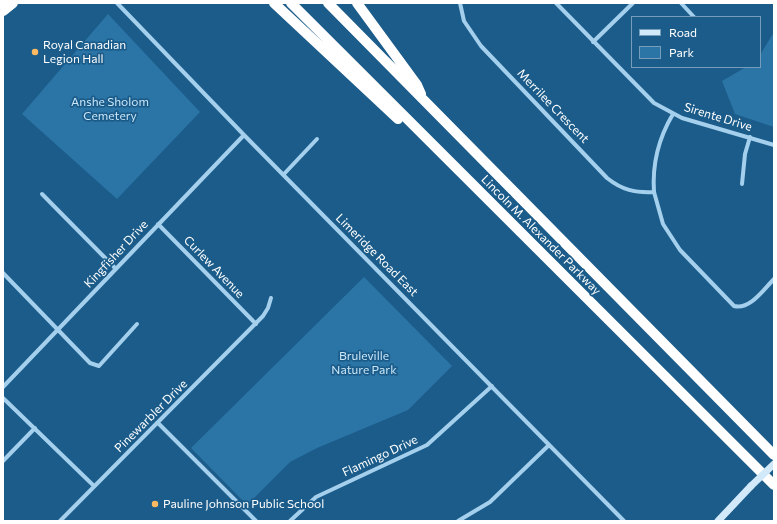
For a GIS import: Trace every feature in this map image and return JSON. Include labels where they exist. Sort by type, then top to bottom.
[{"type":"highway","points":[[3,10],[12,3]]},
{"type":"highway","points":[[274,3],[428,148],[448,161]]},
{"type":"highway","name":"Lincoln M. Alexander Parkway","points":[[291,3],[774,484]]},
{"type":"highway","name":"Lincoln M. Alexander Parkway","points":[[328,3],[774,455]]},
{"type":"highway","points":[[357,3],[417,85],[427,105]]},
{"type":"main road","points":[[3,10],[8,3]]},
{"type":"main road","points":[[718,521],[774,464]]},
{"type":"street","name":"Limeridge Road East","points":[[117,3],[244,135],[624,521]]},
{"type":"street","name":"Merrilee Crescent","points":[[460,3],[464,21],[481,46],[608,178],[628,191],[637,193],[654,192]]},
{"type":"street","name":"Sirente Drive","points":[[556,3],[654,103],[673,114],[696,123],[774,145]]},
{"type":"street","points":[[593,42],[633,3]]},
{"type":"street","points":[[681,3],[693,16]]},
{"type":"street","points":[[673,114],[663,131],[653,169],[654,192],[663,224],[680,250],[734,306],[741,307],[748,305],[774,280]]},
{"type":"street","name":"Kingfisher Drive","points":[[3,387],[244,135]]},
{"type":"street","points":[[742,184],[745,154],[750,137]]},
{"type":"street","points":[[284,174],[317,139]]},
{"type":"street","points":[[42,194],[116,269]]},
{"type":"street","name":"Curlew Avenue","points":[[158,224],[256,324]]},
{"type":"street","points":[[3,273],[90,363],[99,366],[137,324]]},
{"type":"street","name":"Pinewarbler Drive","points":[[60,521],[256,324],[268,308],[271,298]]},
{"type":"street","name":"Flamingo Drive","points":[[290,521],[316,497],[427,445],[492,386]]},
{"type":"street","points":[[3,398],[94,486]]},
{"type":"street","points":[[158,422],[256,521]]},
{"type":"street","points":[[3,461],[35,428]]},
{"type":"street","points":[[458,521],[490,502],[549,445]]},
{"type":"green space","name":"Anshe Sholom Cemetery","points":[[108,14],[200,112],[117,199],[22,114]]},
{"type":"green space","points":[[774,32],[774,127],[735,114],[722,81],[744,68],[761,68],[761,53]]},
{"type":"green space","name":"Bruleville Nature Park","points":[[364,277],[452,366],[408,410],[317,448],[290,462],[247,505],[191,448]]},
{"type":"place","name":"Royal Canadian Legion Hall","points":[[35,52]]},
{"type":"place","name":"Pauline Johnson Public School","points":[[155,504]]}]
